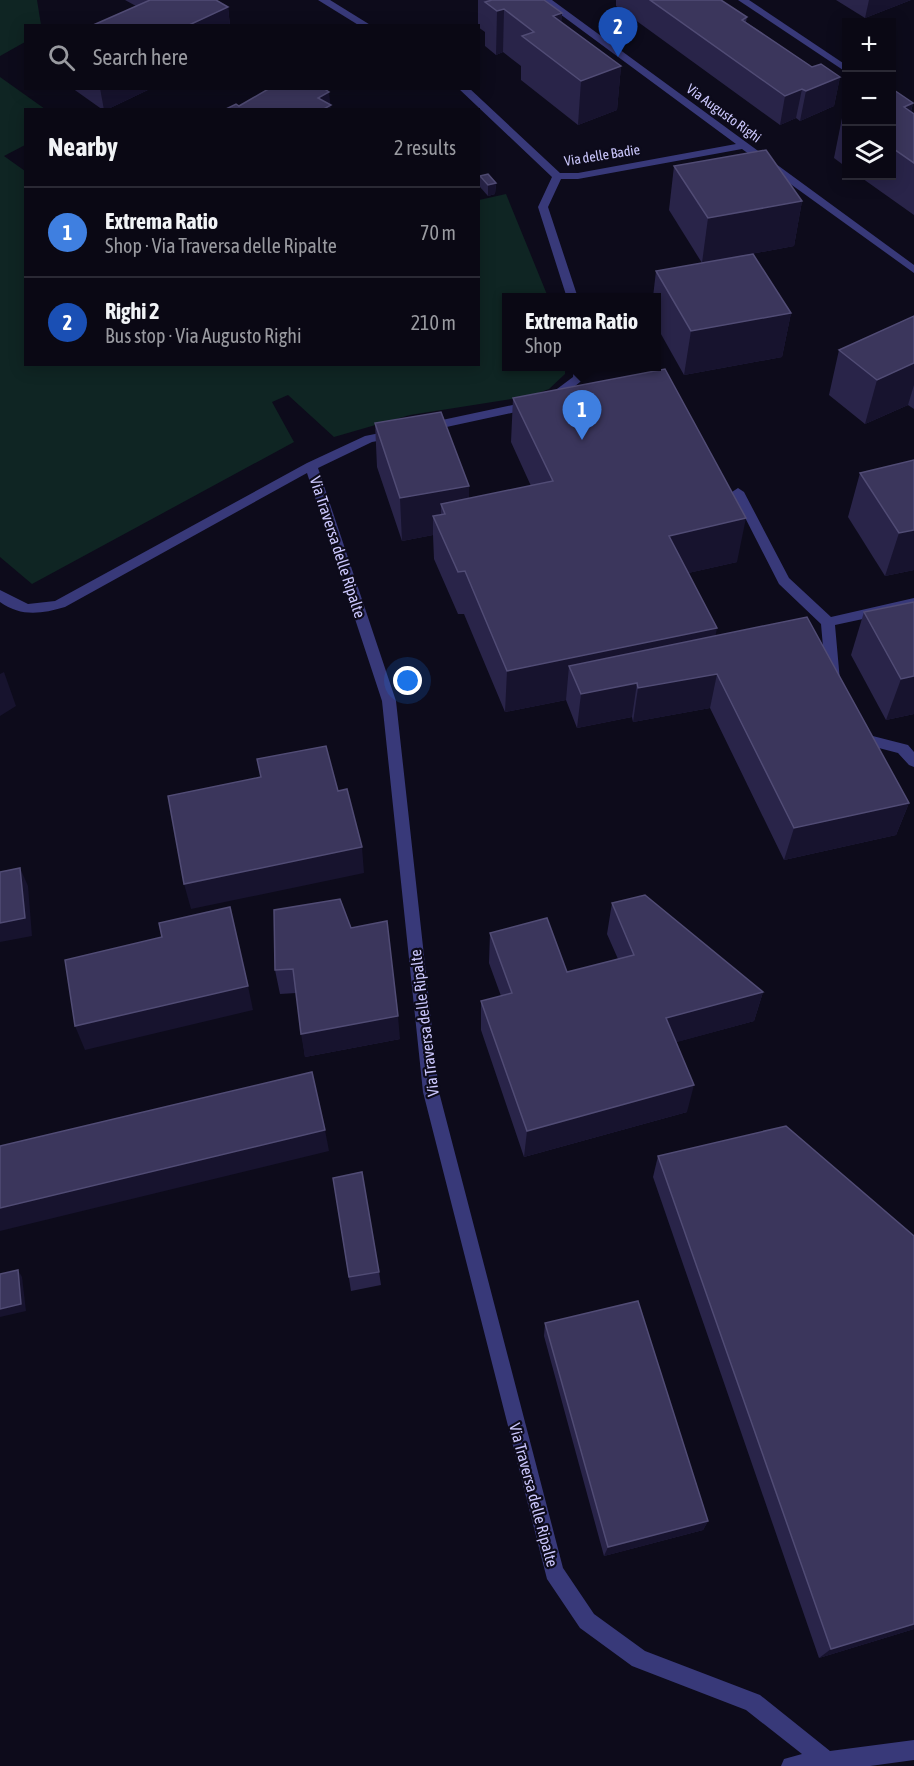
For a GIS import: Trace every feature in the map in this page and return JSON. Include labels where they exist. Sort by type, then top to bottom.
[{"type":"street","points":[[323,0],[365,24]]},
{"type":"street","name":"Via Augusto Righi","points":[[546,0],[914,270]]},
{"type":"street","points":[[743,0],[842,66]]},
{"type":"street","name":"Via delle Badie","points":[[464,90],[557,176],[578,176],[742,146]]},
{"type":"street","points":[[557,176],[543,207],[572,293]]},
{"type":"street","name":"Via Traversa delle Ripalte","points":[[580,371],[579,378],[549,401],[369,439],[311,466],[389,701],[431,1092],[554,1572],[587,1621],[639,1659],[753,1702],[826,1763]]},
{"type":"street","points":[[0,595],[13,605],[26,610],[44,609],[60,604],[311,466]]},
{"type":"street","points":[[738,492],[784,581],[828,621],[834,690]]},
{"type":"street","points":[[828,621],[914,603]]},
{"type":"street","points":[[849,728],[854,736],[903,749],[914,761]]},
{"type":"street","points":[[791,1766],[914,1750]]},
{"type":"green space","points":[[0,0],[37,0],[41,24],[24,24],[24,43],[0,56]]},
{"type":"green space","points":[[0,77],[44,108],[24,108],[24,146],[4,156],[24,170],[24,366],[480,366],[480,200],[506,194],[546,293],[502,293],[502,371],[565,371],[565,374],[549,389],[530,396],[410,415],[334,437],[288,395],[272,402],[294,442],[32,584],[0,557]]},
{"type":"building","points":[[150,0],[216,0],[228,7],[191,24],[96,24]]},
{"type":"building","points":[[544,0],[562,13],[553,16],[621,66],[581,81],[522,36],[534,32],[504,9],[497,11],[485,2]]},
{"type":"building","points":[[650,0],[721,0],[747,17],[742,20],[812,67],[821,64],[840,77],[806,91],[802,89],[785,96]]},
{"type":"building","points":[[267,90],[326,90],[329,92],[318,98],[331,105],[326,108],[228,108],[236,104],[239,106]]},
{"type":"building","points":[[896,91],[913,103],[904,107],[914,114],[914,163],[896,150]]},
{"type":"building","points":[[766,150],[802,201],[708,218],[674,166]]},
{"type":"building","points":[[488,174],[496,183],[488,185],[480,176]]},
{"type":"building","points":[[753,254],[791,313],[691,331],[656,271]]},
{"type":"building","points":[[914,316],[914,363],[877,380],[839,350]]},
{"type":"building","points":[[665,369],[746,518],[669,536],[717,628],[507,671],[465,571],[458,572],[433,516],[445,514],[441,504],[553,481],[513,398]]},
{"type":"building","points":[[441,412],[469,486],[400,498],[375,423]]},
{"type":"building","points":[[914,460],[914,530],[899,533],[860,473]]},
{"type":"building","points":[[914,602],[914,676],[901,679],[864,612]]},
{"type":"building","points":[[807,617],[909,803],[794,828],[717,674],[638,688],[637,683],[581,694],[569,666]]},
{"type":"building","points":[[326,746],[338,791],[347,789],[362,847],[184,884],[168,796],[261,777],[257,759]]},
{"type":"building","points":[[20,868],[25,918],[0,923],[0,872]]},
{"type":"building","points":[[645,895],[763,992],[666,1018],[694,1085],[527,1131],[481,1001],[512,993],[490,933],[547,918],[567,972],[634,955],[612,903]]},
{"type":"building","points":[[340,899],[351,928],[387,921],[398,1016],[301,1034],[293,969],[275,970],[274,910]]},
{"type":"building","points":[[230,907],[248,986],[75,1026],[65,960],[162,937],[159,923]]},
{"type":"building","points":[[312,1072],[325,1130],[0,1208],[0,1146]]},
{"type":"building","points":[[786,1126],[914,1236],[914,1624],[831,1649],[658,1156]]},
{"type":"building","points":[[362,1172],[379,1272],[349,1277],[333,1178]]},
{"type":"building","points":[[18,1270],[21,1304],[0,1309],[0,1274]]},
{"type":"building","points":[[638,1301],[708,1521],[608,1547],[545,1323]]},
{"type":"place","name":"Righi 2","points":[[618,57]]},
{"type":"place","name":"Extrema Ratio","points":[[582,440]]}]
